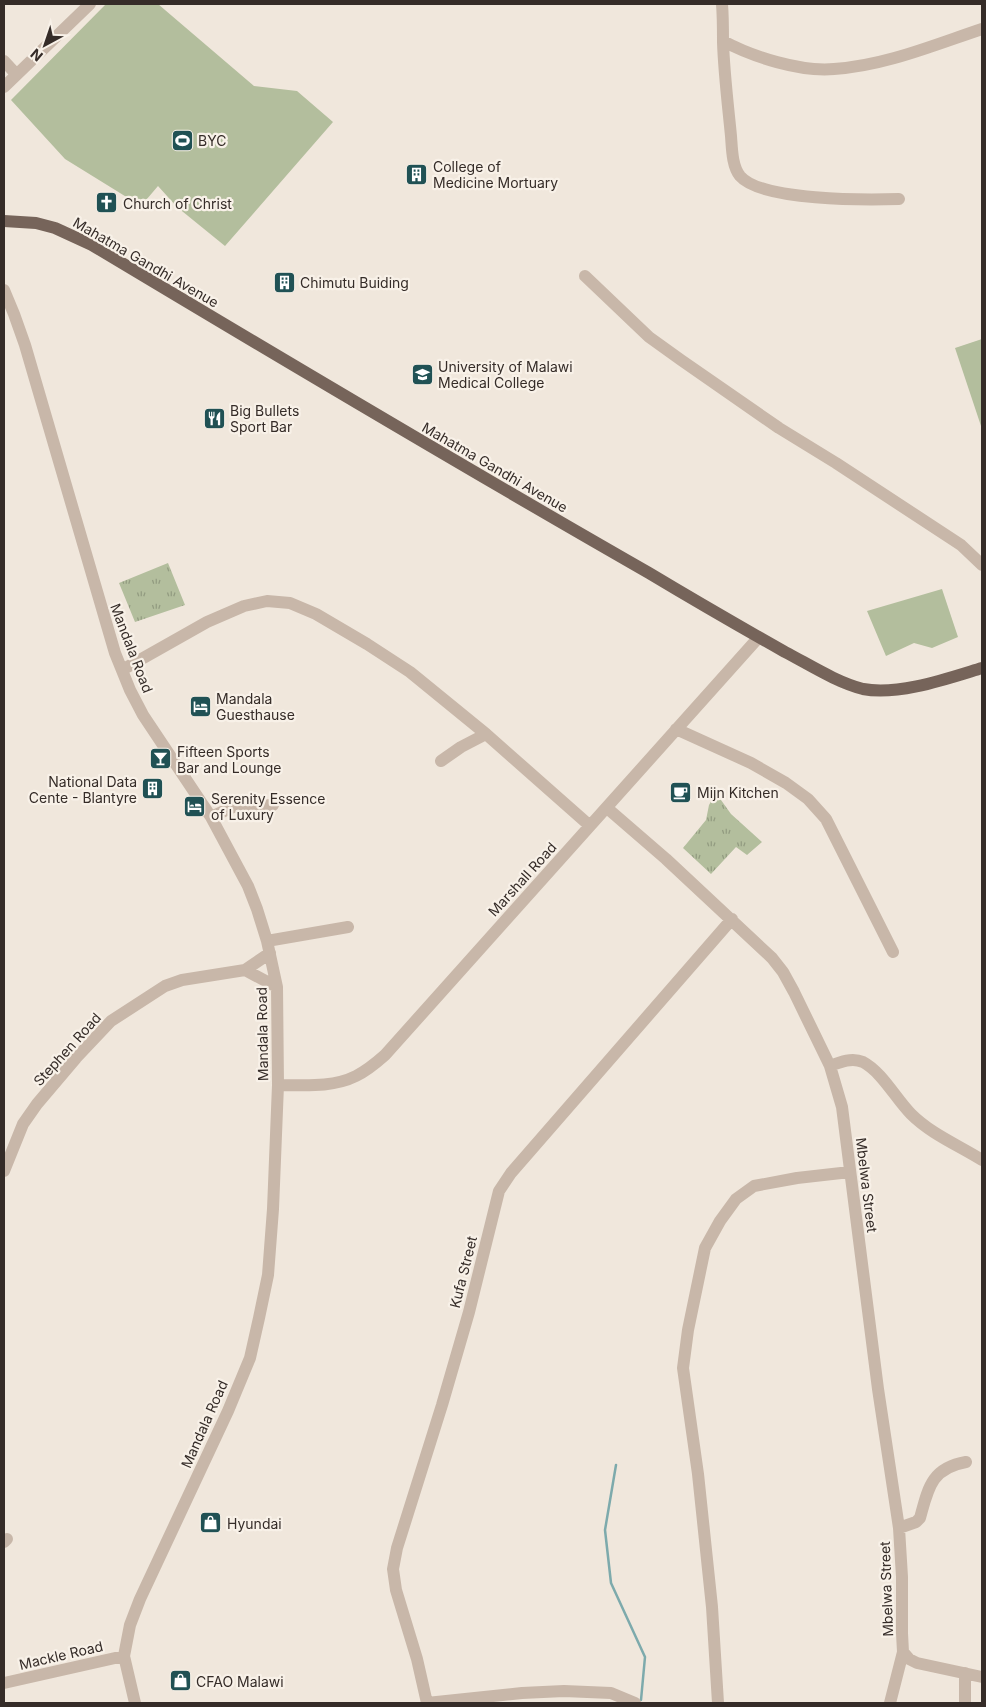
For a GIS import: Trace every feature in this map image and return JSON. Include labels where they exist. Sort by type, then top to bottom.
[{"type":"main road","name":"Mahatma Gandhi Avenue","points":[[4,221],[36,223],[55,228],[92,245],[519,498],[759,637],[836,679],[861,688],[879,691],[900,689],[941,680],[982,668]]},
{"type":"street","points":[[4,87],[90,4]]},
{"type":"street","points":[[722,4],[726,95],[734,159],[740,176],[758,188],[798,195],[832,199],[899,199]]},
{"type":"street","points":[[723,41],[735,48],[782,63],[832,70],[882,61],[982,30]]},
{"type":"street","points":[[4,61],[16,74]]},
{"type":"street","points":[[585,276],[649,337],[779,428],[961,544],[982,564]]},
{"type":"street","name":"Mandala Road","points":[[4,290],[24,345],[107,629],[122,670],[143,715],[211,817],[248,886],[269,947],[277,987],[278,1085],[273,1209],[268,1274],[250,1358],[228,1411],[140,1599],[130,1625],[124,1656]]},
{"type":"street","points":[[122,670],[207,622],[244,606],[267,601],[290,603],[316,614],[410,672],[486,734],[590,825]]},
{"type":"street","name":"Marshall Road","points":[[278,1085],[314,1086],[340,1083],[358,1076],[385,1056],[759,637]]},
{"type":"street","points":[[676,729],[751,763],[786,783],[808,799],[826,819],[894,952]]},
{"type":"street","points":[[441,761],[461,747],[486,734]]},
{"type":"street","points":[[211,817],[233,807],[273,805]]},
{"type":"street","name":"Mbelwa Street","points":[[607,808],[732,919],[772,958],[783,972],[830,1066],[842,1108],[899,1528],[903,1652],[890,1703]]},
{"type":"street","name":"Kufa Street","points":[[427,1703],[417,1659],[396,1590],[393,1569],[397,1548],[469,1312],[500,1191],[512,1173],[732,919]]},
{"type":"street","points":[[269,947],[348,927]]},
{"type":"street","name":"Stephen Road","points":[[4,1171],[23,1124],[37,1104],[76,1058],[111,1021],[165,986],[182,980],[245,970],[269,947]]},
{"type":"street","points":[[245,970],[277,987]]},
{"type":"street","points":[[830,1066],[851,1060],[863,1062],[876,1073],[910,1113],[931,1130],[982,1160]]},
{"type":"street","points":[[718,1703],[711,1598],[698,1474],[683,1368],[688,1330],[706,1248],[720,1221],[736,1199],[754,1186],[796,1178],[850,1172]]},
{"type":"street","points":[[899,1528],[916,1522],[920,1518],[930,1486],[936,1476],[944,1470],[966,1462]]},
{"type":"street","points":[[903,1652],[916,1663],[982,1677]]},
{"type":"street","points":[[124,1656],[135,1703]]},
{"type":"street","name":"Mackle Road","points":[[4,1683],[124,1656]]},
{"type":"street","points":[[965,1673],[965,1703]]},
{"type":"street","points":[[427,1703],[523,1698],[564,1691],[611,1693],[635,1703]]},
{"type":"green space","name":"BYC","points":[[106,4],[158,4],[254,86],[297,91],[333,122],[225,246],[177,207],[158,186],[141,206],[65,159],[11,100]]},
{"type":"green space","points":[[982,339],[982,429],[955,348]]},
{"type":"green space","points":[[168,563],[185,605],[135,622],[119,583]]},
{"type":"green space","points":[[942,589],[958,637],[932,648],[914,643],[886,656],[867,611]]},
{"type":"green space","points":[[716,793],[731,814],[762,842],[747,855],[736,847],[711,874],[683,848],[706,820],[709,805]]},
{"type":"waterway","points":[[616,1465],[605,1530],[611,1583],[645,1657],[641,1700]]},
{"type":"place","name":"BYC","points":[[182,140]]},
{"type":"place","name":"College of Medicine Mortuary","points":[[417,174]]},
{"type":"place","name":"Church of Christ","points":[[107,203]]},
{"type":"place","name":"Chimutu Buiding","points":[[284,282]]},
{"type":"place","name":"University of Malawi Medical College","points":[[422,374]]},
{"type":"place","name":"Big Bullets Sport Bar","points":[[214,418]]},
{"type":"place","name":"Mandala Guesthause","points":[[200,706]]},
{"type":"place","name":"Fifteen Sports Bar and Lounge","points":[[161,759]]},
{"type":"place","name":"National Data Cente - Blantyre","points":[[153,789]]},
{"type":"place","name":"Mijn Kitchen","points":[[681,792]]},
{"type":"place","name":"Serenity Essence of Luxury","points":[[195,806]]},
{"type":"place","name":"Hyundai","points":[[211,1523]]},
{"type":"place","name":"CFAO Malawi","points":[[180,1681]]}]
